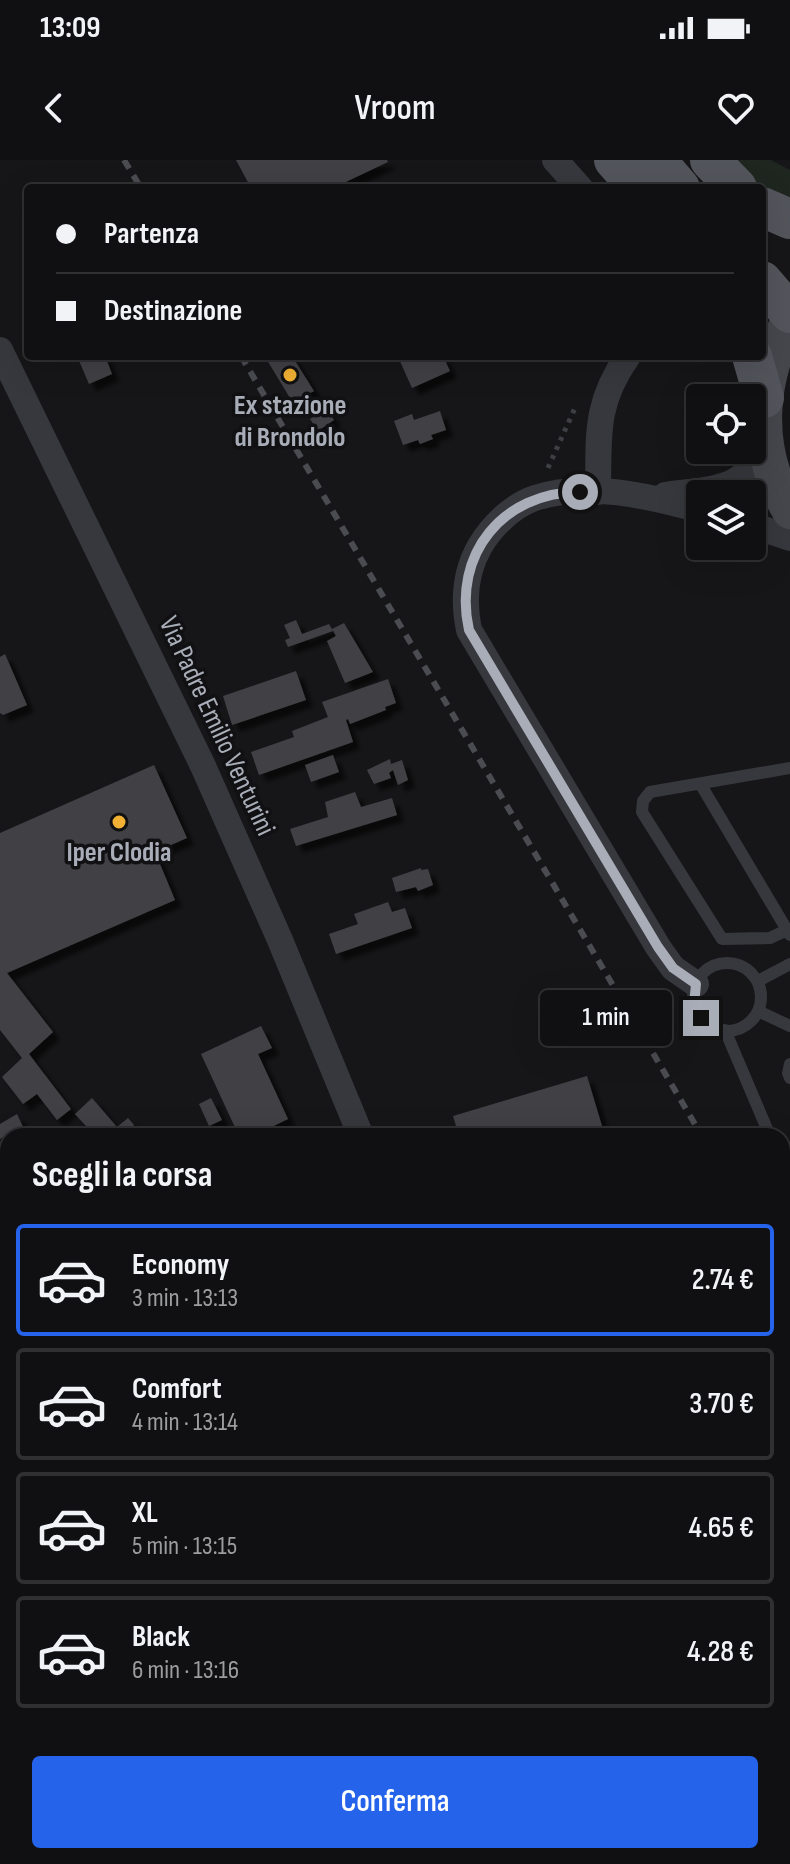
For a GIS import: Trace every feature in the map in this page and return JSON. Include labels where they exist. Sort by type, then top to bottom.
[{"type":"main road","points":[[614,160],[659,175]]},
{"type":"main road","points":[[710,160],[733,184]]},
{"type":"main road","points":[[766,209],[790,219]]},
{"type":"main road","points":[[766,286],[790,313]]},
{"type":"main road","points":[[766,405],[775,349],[790,319]]},
{"type":"main road","points":[[753,360],[758,384]]},
{"type":"main road","points":[[766,434],[770,468],[790,511]]},
{"type":"street","points":[[555,160],[576,184]]},
{"type":"street","name":"Via Padre Emilio Venturini","points":[[0,350],[203,766],[280,940],[358,1128]]},
{"type":"street","points":[[598,492],[599,417],[613,378],[625,360]]},
{"type":"street","points":[[649,497],[725,487],[745,477],[755,464]]},
{"type":"street","points":[[686,506],[649,497],[598,492],[563,492],[535,498],[504,517],[490,530],[476,554],[464,607],[469,630],[658,947],[673,968],[696,984]]},
{"type":"street","points":[[766,530],[790,538]]},
{"type":"lane","points":[[701,785],[789,932],[770,938],[722,939],[642,812],[643,801],[650,792],[790,768]]},
{"type":"lane","points":[[725,963],[746,968],[758,981],[761,999],[758,1011],[742,1027],[725,1030],[712,1027],[697,1013],[693,998],[696,984],[707,969],[725,963]]},
{"type":"lane","points":[[758,981],[790,964]]},
{"type":"lane","points":[[758,1011],[790,1026]]},
{"type":"lane","points":[[725,1030],[767,1128]]},
{"type":"lane","points":[[790,1064],[790,1078]]},
{"type":"path","points":[[535,498],[580,398]]},
{"type":"shaded area","points":[[724,160],[771,160],[790,170],[790,206],[766,191],[766,184],[751,184]]},
{"type":"building","points":[[236,160],[388,162],[341,184],[249,184]]},
{"type":"building","points":[[79,360],[107,360],[112,374],[89,384]]},
{"type":"building","name":"Ex stazione di Brondolo","points":[[267,360],[295,360],[314,391],[293,403]]},
{"type":"building","points":[[399,360],[445,360],[450,371],[412,388]]},
{"type":"building","points":[[327,409],[334,420],[318,431],[310,419]]},
{"type":"building","points":[[440,411],[446,430],[431,435],[433,439],[420,444],[418,440],[403,445],[394,421],[412,414],[414,420]]},
{"type":"building","points":[[296,620],[302,634],[329,624],[333,631],[288,647],[285,640],[290,638],[284,625]]},
{"type":"building","points":[[344,623],[373,672],[345,683],[327,641],[336,636],[332,629]]},
{"type":"building","points":[[5,654],[27,705],[3,715],[0,713],[0,657]]},
{"type":"building","points":[[296,671],[306,700],[232,725],[223,696]]},
{"type":"building","points":[[388,679],[396,703],[350,724],[346,720],[353,742],[259,775],[251,752],[294,737],[292,731],[328,717],[322,702]]},
{"type":"building","points":[[333,755],[339,772],[311,782],[305,765]]},
{"type":"building","points":[[390,759],[391,764],[402,760],[408,780],[398,785],[393,770],[389,773],[391,778],[374,784],[367,770]]},
{"type":"building","points":[[154,765],[187,838],[155,852],[175,900],[7,973],[53,1032],[29,1054],[71,1109],[57,1120],[37,1094],[23,1104],[2,1077],[22,1058],[0,1030],[0,833]]},
{"type":"building","points":[[355,792],[361,807],[392,798],[397,815],[296,846],[290,829],[328,817],[325,802]]},
{"type":"building","points":[[421,868],[428,869],[433,885],[418,891],[416,887],[396,892],[392,878]]},
{"type":"building","points":[[388,902],[392,912],[405,908],[412,928],[336,954],[329,934],[358,924],[354,914]]},
{"type":"building","points":[[261,1026],[272,1048],[258,1054],[288,1119],[269,1128],[235,1128],[201,1054]]},
{"type":"building","points":[[587,1076],[603,1128],[457,1128],[453,1116]]},
{"type":"building","points":[[92,1098],[117,1127],[128,1118],[134,1125],[131,1128],[88,1128],[75,1114]]},
{"type":"building","points":[[211,1098],[222,1120],[209,1126],[199,1104]]},
{"type":"building","points":[[17,1114],[23,1127],[0,1128],[0,1124]]},
{"type":"railway","points":[[124,160],[139,184]]},
{"type":"railway","points":[[243,360],[697,1128]]},
{"type":"place","name":"Ex stazione di Brondolo","points":[[290,375]]},
{"type":"place","name":"Iper Clodia","points":[[119,822]]},
{"type":"route","points":[[580,492],[535,498],[504,517],[490,530],[476,554],[468,579],[464,607],[469,630],[658,947],[673,968],[696,984],[694,1005],[701,1018]]}]
